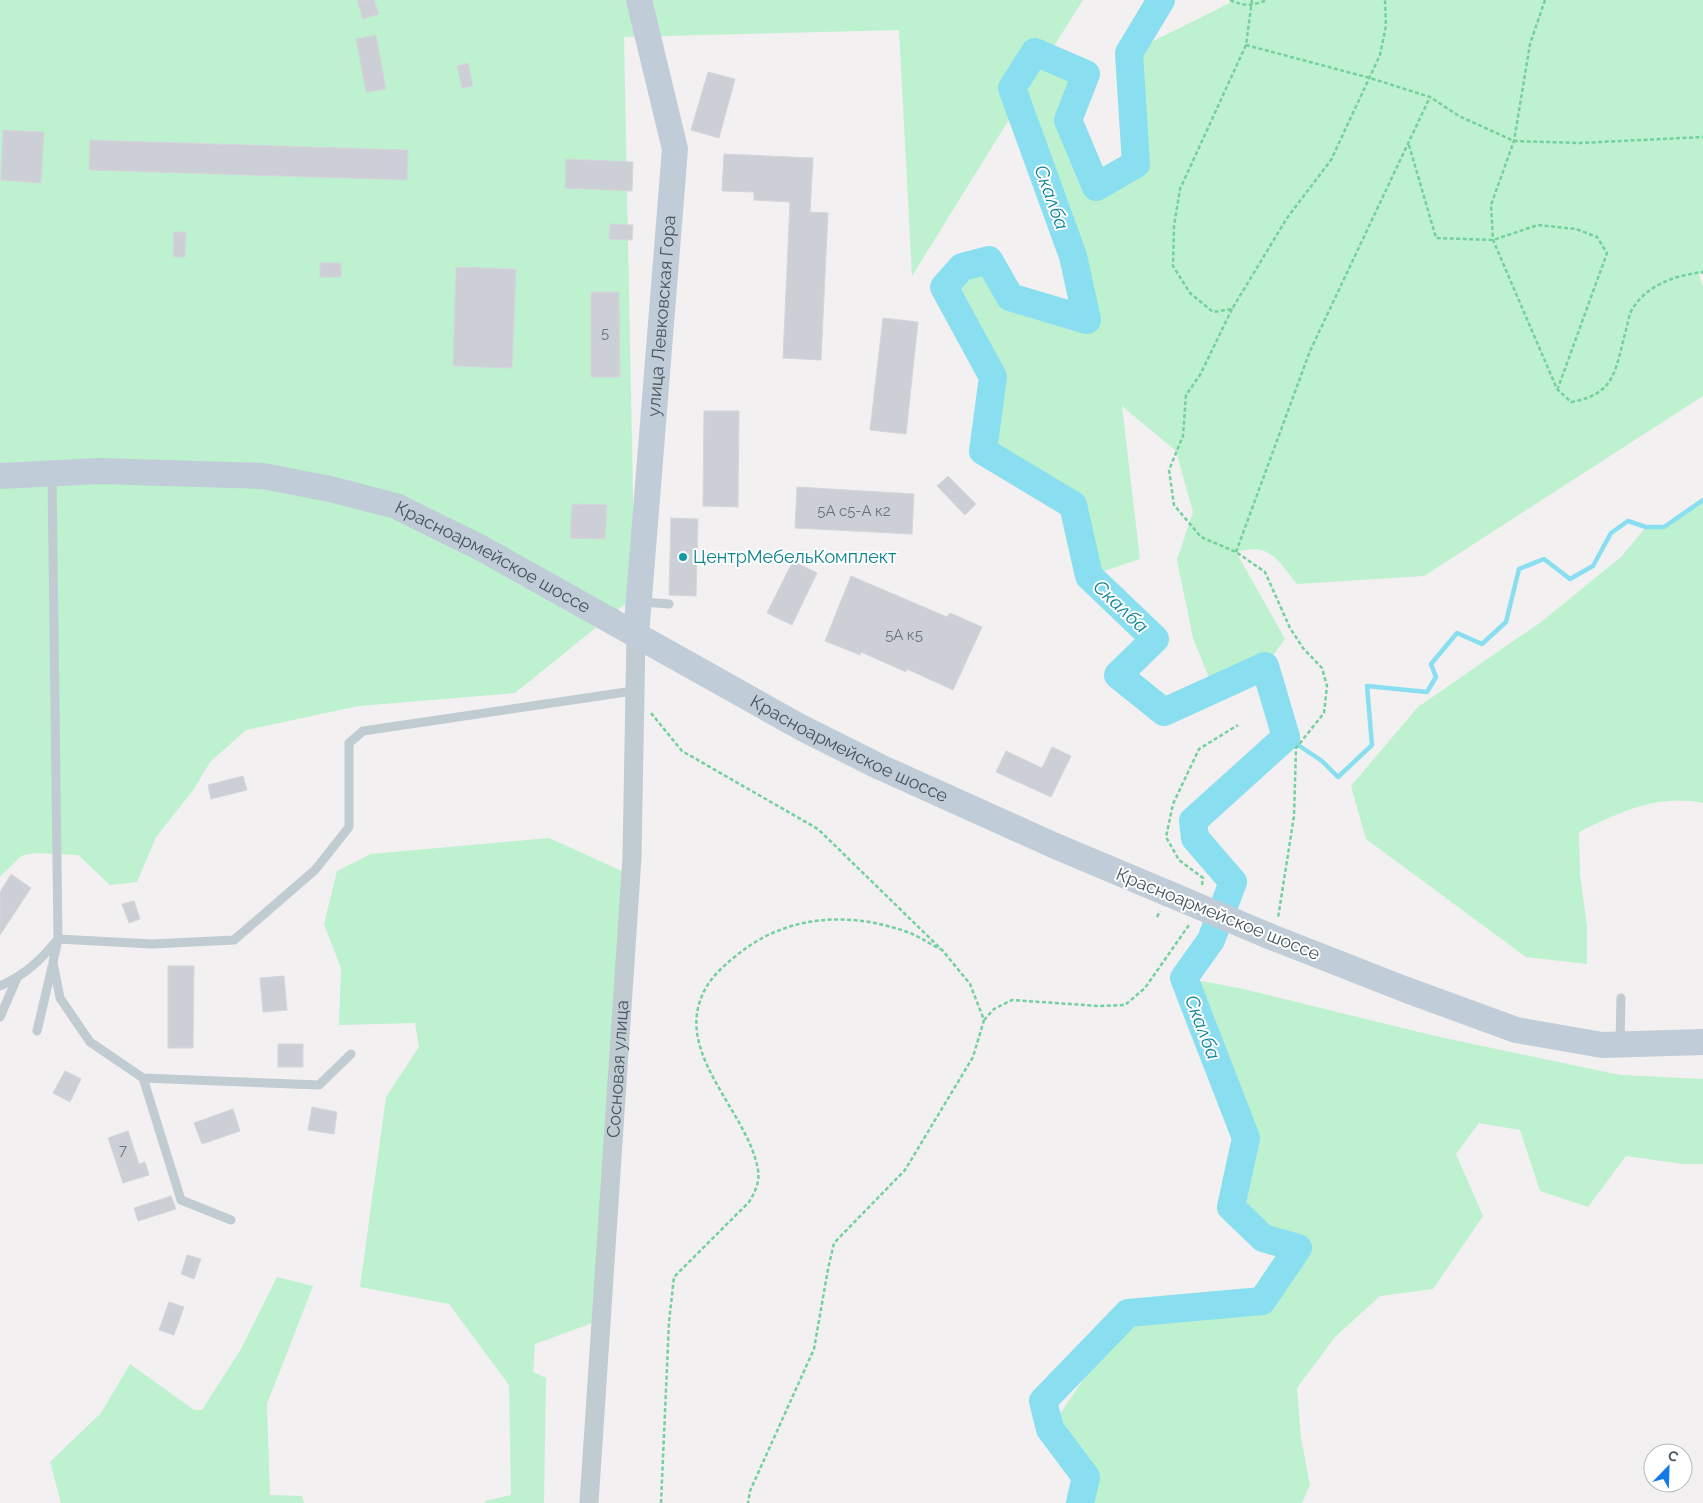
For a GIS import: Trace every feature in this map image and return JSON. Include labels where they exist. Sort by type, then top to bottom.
[{"type":"main road","name":"улица Левковская Гора","points":[[636,636],[675,149],[639,0]]},
{"type":"main road","name":"Красноармейское шоссе","points":[[0,476],[134,471],[263,476],[364,496],[396,506],[481,548],[802,728],[880,767],[1052,845],[1269,936],[1404,989],[1516,1030],[1602,1045],[1703,1042]]},
{"type":"street","name":"Сосновая улица","points":[[589,1503],[631,867],[633,691],[636,636]]},
{"type":"lane","points":[[37,1031],[58,939],[52,474]]},
{"type":"lane","points":[[639,601],[669,604]]},
{"type":"lane","points":[[58,939],[152,944],[234,940],[315,870],[349,827],[349,743],[363,731],[633,691]]},
{"type":"lane","points":[[0,986],[17,978],[40,961],[58,939]]},
{"type":"lane","points":[[53,962],[60,998],[90,1042],[143,1078],[319,1085],[351,1054]]},
{"type":"lane","points":[[0,1017],[17,978]]},
{"type":"lane","points":[[1620,1045],[1621,998]]},
{"type":"lane","points":[[143,1078],[181,1200],[231,1220]]},
{"type":"path","points":[[1230,0],[1243,6],[1252,6],[1267,0]]},
{"type":"path","points":[[1232,309],[1213,312],[1190,293],[1173,266],[1174,226],[1180,189],[1246,45],[1252,0]]},
{"type":"path","points":[[1280,913],[1294,816],[1296,748],[1324,713],[1328,686],[1322,668],[1302,648],[1290,628],[1265,572],[1236,552],[1201,537],[1174,505],[1169,470],[1183,436],[1186,395],[1200,375],[1232,309],[1287,218],[1332,160],[1370,78],[1380,55],[1386,26],[1385,0]]},
{"type":"path","points":[[1545,0],[1530,44],[1514,141],[1491,205],[1493,240],[1557,389],[1571,402],[1590,399],[1612,380],[1633,308],[1657,285],[1682,275],[1703,272]]},
{"type":"path","points":[[1246,45],[1370,78],[1430,97],[1459,116],[1514,141],[1580,143],[1703,137]]},
{"type":"path","points":[[1236,552],[1310,351],[1409,145],[1430,97]]},
{"type":"path","points":[[1409,145],[1436,238],[1493,240],[1538,225],[1567,228],[1597,237],[1607,253],[1557,389]]},
{"type":"path","points":[[633,691],[682,751],[818,829],[943,951],[970,984],[984,1020]]},
{"type":"path","points":[[1202,887],[1203,878],[1179,860],[1166,837],[1173,804],[1199,749],[1238,724]]},
{"type":"path","points":[[661,1503],[669,1322],[674,1277],[749,1202],[757,1188],[758,1179],[758,1170],[746,1137],[708,1068],[696,1036],[700,1002],[715,973],[747,946],[787,926],[830,919],[872,922],[911,933],[943,951]]},
{"type":"path","points":[[748,1503],[750,1490],[814,1349],[834,1243],[868,1211],[905,1170],[974,1057],[984,1020],[994,1009],[1012,1000],[1098,1006],[1125,1005],[1145,988],[1192,921]]},
{"type":"green space","points":[[0,0],[1083,0],[1047,57],[1086,74],[1068,120],[1096,187],[1136,163],[1129,53],[1236,0],[1703,0],[1703,274],[1699,275],[1703,287],[1703,396],[1424,576],[1297,584],[1278,561],[1265,551],[1257,549],[1236,552],[1285,639],[1265,666],[1209,678],[1193,638],[1177,560],[1193,512],[1176,451],[1122,406],[1140,559],[1089,576],[1073,505],[983,451],[993,377],[944,287],[962,267],[989,260],[1010,297],[1086,320],[1073,256],[1018,105],[912,276],[899,30],[624,37],[635,596],[515,693],[359,706],[246,730],[210,762],[194,789],[156,837],[137,882],[110,885],[78,855],[34,853],[21,856],[0,877]]},
{"type":"green space","points":[[1703,500],[1703,803],[1670,801],[1654,803],[1624,812],[1579,832],[1580,875],[1587,926],[1587,964],[1526,957],[1366,839],[1351,786],[1418,707],[1541,622],[1621,557],[1646,527],[1664,527]]},
{"type":"green space","points":[[549,838],[624,872],[595,1322],[535,1344],[533,1372],[546,1378],[544,1503],[485,1503],[485,1501],[511,1495],[509,1385],[449,1304],[360,1287],[386,1097],[419,1047],[415,1023],[339,1025],[341,968],[324,924],[337,871],[371,854]]},
{"type":"green space","points":[[1184,978],[1239,988],[1435,1036],[1620,1075],[1703,1079],[1703,1164],[1683,1164],[1626,1156],[1588,1207],[1540,1191],[1520,1130],[1479,1123],[1456,1154],[1483,1216],[1433,1289],[1380,1296],[1335,1337],[1297,1388],[1301,1438],[1310,1485],[1302,1503],[1080,1503],[1086,1477],[1050,1429],[1128,1313],[1262,1301],[1298,1249],[1263,1238],[1231,1207],[1246,1138]]},
{"type":"green space","points":[[277,1277],[313,1286],[267,1404],[270,1495],[302,1496],[304,1503],[61,1503],[50,1462],[101,1413],[130,1364],[194,1410],[202,1410],[241,1349]]},
{"type":"building","points":[[357,0],[374,0],[379,14],[363,19]]},
{"type":"building","points":[[376,35],[386,89],[366,92],[356,39]]},
{"type":"building","points":[[468,63],[473,86],[462,88],[457,66]]},
{"type":"building","points":[[708,72],[735,79],[719,138],[691,130]]},
{"type":"building","points":[[3,130],[44,132],[41,183],[1,180]]},
{"type":"building","points":[[90,140],[408,150],[407,180],[89,170]]},
{"type":"building","points":[[724,154],[813,158],[810,212],[828,213],[821,360],[783,358],[790,202],[754,200],[754,192],[722,191]]},
{"type":"building","points":[[566,159],[633,162],[632,191],[565,188]]},
{"type":"building","points":[[610,224],[633,225],[632,240],[609,239]]},
{"type":"building","points":[[174,232],[186,232],[185,257],[173,257]]},
{"type":"building","points":[[320,263],[341,263],[341,277],[320,277]]},
{"type":"building","points":[[456,267],[516,269],[512,368],[453,366]]},
{"type":"building","points":[[591,292],[619,292],[620,377],[591,377]]},
{"type":"building","points":[[883,318],[918,322],[906,434],[870,430]]},
{"type":"building","points":[[704,411],[739,411],[738,507],[703,506]]},
{"type":"building","points":[[948,476],[976,504],[965,515],[937,486]]},
{"type":"building","points":[[797,487],[914,494],[912,534],[795,528]]},
{"type":"building","points":[[572,504],[607,505],[605,539],[570,538]]},
{"type":"building","name":"ЦентрМебельКомплект","points":[[671,518],[698,519],[696,596],[669,595]]},
{"type":"building","points":[[793,561],[817,573],[792,625],[767,613]]},
{"type":"building","points":[[851,576],[947,617],[950,613],[982,627],[953,690],[907,669],[906,672],[861,652],[860,655],[825,641]]},
{"type":"building","points":[[1052,747],[1071,756],[1051,797],[996,772],[1006,751],[1042,768]]},
{"type":"building","points":[[243,776],[247,790],[211,799],[208,785]]},
{"type":"building","points":[[11,874],[31,888],[0,935],[0,892]]},
{"type":"building","points":[[134,901],[140,919],[129,923],[122,904]]},
{"type":"building","points":[[168,966],[194,966],[193,1048],[168,1048]]},
{"type":"building","points":[[284,976],[287,1010],[263,1012],[260,978]]},
{"type":"building","points":[[278,1044],[303,1044],[303,1067],[278,1067]]},
{"type":"building","points":[[65,1071],[81,1079],[70,1102],[53,1093]]},
{"type":"building","points":[[312,1107],[337,1112],[334,1134],[308,1130]]},
{"type":"building","points":[[233,1109],[240,1131],[202,1144],[194,1123]]},
{"type":"building","points":[[128,1131],[139,1164],[145,1162],[149,1175],[123,1183],[108,1138]]},
{"type":"building","points":[[171,1196],[176,1209],[138,1221],[134,1208]]},
{"type":"building","points":[[187,1255],[201,1259],[194,1279],[181,1274]]},
{"type":"building","points":[[169,1302],[184,1307],[174,1335],[159,1330]]},
{"type":"waterway","name":"Скалба","points":[[1080,1503],[1086,1477],[1050,1429],[1043,1401],[1128,1313],[1262,1301],[1298,1248],[1263,1238],[1231,1207],[1246,1138],[1184,978],[1211,940],[1233,882],[1195,838],[1193,821],[1286,737],[1265,666],[1164,712],[1118,675],[1155,639],[1089,576],[1073,505],[983,451],[993,377],[944,287],[962,267],[989,260],[1010,297],[1087,320],[1073,256],[1012,88],[1035,52],[1086,74],[1068,120],[1096,187],[1136,164],[1129,53],[1161,0]]},
{"type":"waterway","points":[[1286,737],[1322,761],[1338,777],[1372,745],[1367,686],[1427,692],[1436,677],[1431,664],[1457,633],[1482,644],[1506,622],[1519,569],[1544,559],[1570,579],[1593,566],[1611,533],[1628,521],[1646,527],[1664,527],[1703,500]]},
{"type":"place","name":"ЦентрМебельКомплект","points":[[683,557]]}]
